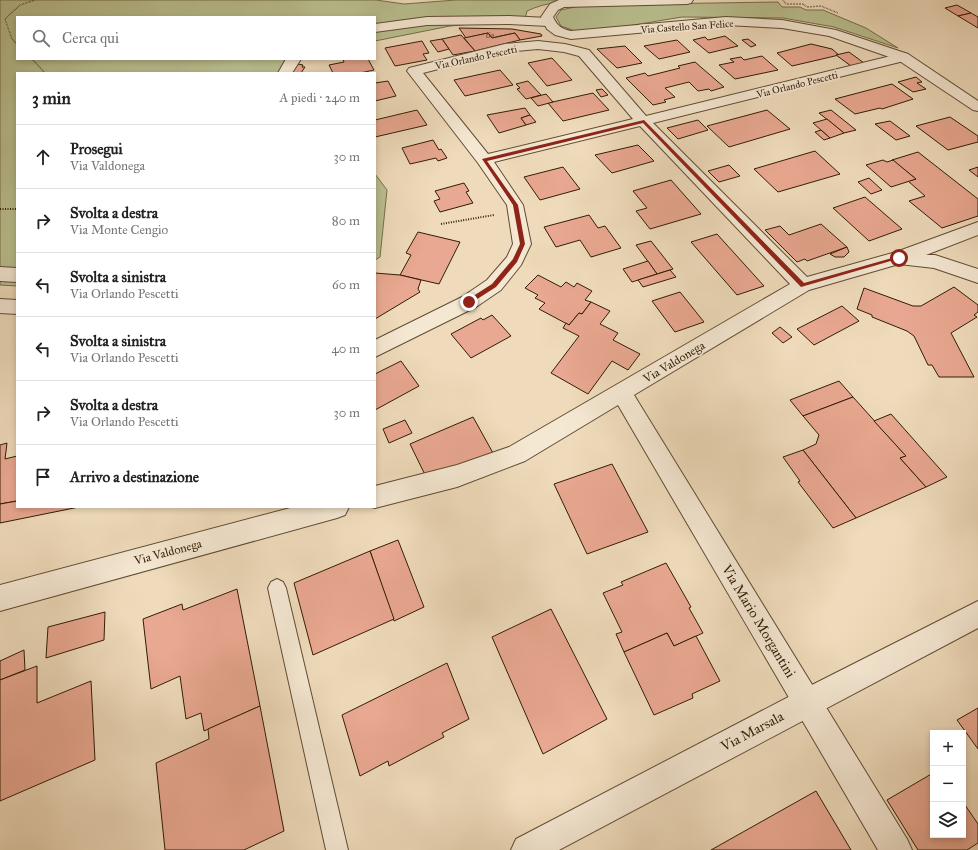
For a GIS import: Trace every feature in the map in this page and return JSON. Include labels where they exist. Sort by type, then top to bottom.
[{"type":"street","points":[[376,28],[441,21],[509,20],[548,22],[547,17],[549,12],[554,7],[562,3],[687,0]]},
{"type":"street","name":"Via Castello San Felice","points":[[548,22],[560,32],[571,35],[726,21],[782,24],[831,33],[903,57],[978,107]]},
{"type":"street","name":"Via Orlando Pescetti","points":[[376,348],[469,302],[494,285],[515,260],[522,244],[515,205],[484,160],[414,70],[505,48],[538,45],[565,48],[584,53],[644,122]]},
{"type":"street","name":"Via Orlando Pescetti","points":[[484,160],[644,122],[903,57]]},
{"type":"street","points":[[286,72],[293,60]]},
{"type":"street","points":[[644,122],[803,285]]},
{"type":"street","points":[[899,258],[978,228]]},
{"type":"street","name":"Via Valdonega","points":[[376,497],[457,476],[517,454],[622,394],[803,285],[899,258],[935,262],[978,276]]},
{"type":"street","points":[[0,274],[16,275]]},
{"type":"street","points":[[0,306],[16,307]]},
{"type":"street","name":"Via Mario Morgantini","points":[[622,394],[896,850]]},
{"type":"street","name":"Via Valdonega","points":[[0,598],[333,508]]},
{"type":"street","name":"Via Marsala","points":[[527,850],[978,614]]},
{"type":"lane","points":[[277,588],[337,850]]},
{"type":"path","points":[[16,43],[12,39],[5,19],[20,5],[35,0]]},
{"type":"path","points":[[783,0],[786,4],[804,4],[807,7],[821,6]]},
{"type":"path","points":[[33,60],[44,72]]},
{"type":"path","points":[[0,210],[16,209]]},
{"type":"path","points":[[440,224],[516,212]]},
{"type":"green space","points":[[0,0],[376,0],[404,4],[456,0],[586,0],[548,4],[534,8],[527,11],[525,19],[450,26],[376,41],[376,16],[16,16],[16,60],[299,60],[287,72],[16,72],[16,286],[0,285]]},
{"type":"green space","points":[[778,2],[782,7],[800,7],[806,10],[823,10],[866,28],[898,48],[834,27],[783,18],[682,17],[591,32],[575,31],[561,26],[556,17],[561,10],[584,5]]},
{"type":"green space","points":[[376,175],[387,190],[380,257],[376,259]]},
{"type":"building","points":[[957,5],[971,13],[958,16],[945,8]]},
{"type":"building","points":[[971,13],[978,17],[978,28],[958,16]]},
{"type":"building","points":[[459,28],[512,29],[541,34],[542,36],[520,40],[515,33],[492,38],[488,33],[466,38]]},
{"type":"building","points":[[488,33],[492,38],[515,33],[520,40],[475,51],[464,38]]},
{"type":"building","points":[[461,35],[475,51],[453,55],[442,39]]},
{"type":"building","points":[[725,36],[738,46],[709,53],[693,40],[705,37],[708,40]]},
{"type":"building","points":[[442,39],[449,49],[438,52],[430,41]]},
{"type":"building","points":[[748,39],[756,45],[751,47],[742,40]]},
{"type":"building","points":[[677,40],[690,52],[659,59],[644,46]]},
{"type":"building","points":[[422,41],[429,53],[423,54],[427,60],[395,66],[385,48]]},
{"type":"building","points":[[811,44],[832,49],[839,55],[792,66],[777,53]]},
{"type":"building","points":[[625,46],[642,63],[617,68],[597,49]]},
{"type":"building","points":[[849,52],[864,63],[851,66],[836,55]]},
{"type":"building","points":[[762,56],[778,70],[735,79],[719,65],[734,62],[730,59],[741,57],[744,60]]},
{"type":"building","points":[[552,58],[572,80],[547,86],[528,63]]},
{"type":"building","points":[[343,60],[369,60],[374,70],[365,72],[332,72],[329,65],[344,62]]},
{"type":"building","points":[[695,62],[724,87],[711,91],[709,89],[698,91],[689,82],[665,88],[675,97],[664,100],[666,102],[653,105],[626,78],[645,73],[648,76],[680,68],[678,66]]},
{"type":"building","points":[[298,64],[305,67],[302,72],[293,72]]},
{"type":"building","points":[[500,70],[513,85],[465,96],[454,80]]},
{"type":"building","points":[[916,77],[922,82],[917,83],[926,89],[913,92],[898,82]]},
{"type":"building","points":[[388,81],[396,96],[376,101],[376,83]]},
{"type":"building","points":[[528,81],[541,95],[526,99],[517,89],[520,88],[516,84]]},
{"type":"building","points":[[892,84],[913,99],[882,109],[880,108],[855,114],[835,99]]},
{"type":"building","points":[[602,89],[608,95],[601,97],[596,90]]},
{"type":"building","points":[[593,93],[609,110],[563,121],[548,103]]},
{"type":"building","points":[[546,94],[553,102],[538,106],[531,98]]},
{"type":"building","points":[[525,108],[530,115],[521,118],[526,125],[499,133],[487,115]]},
{"type":"building","points":[[417,110],[427,125],[376,137],[376,120]]},
{"type":"building","points":[[767,110],[790,129],[729,147],[707,126]]},
{"type":"building","points":[[831,110],[856,130],[844,133],[819,113]]},
{"type":"building","points":[[530,115],[536,122],[526,125],[521,118]]},
{"type":"building","points":[[950,117],[978,136],[978,142],[948,150],[916,126]]},
{"type":"building","points":[[827,119],[844,133],[830,138],[813,123]]},
{"type":"building","points":[[698,120],[708,130],[678,139],[667,128]]},
{"type":"building","points":[[890,121],[910,136],[896,140],[875,124]]},
{"type":"building","points":[[821,130],[830,138],[824,140],[815,132]]},
{"type":"building","points":[[433,140],[439,150],[441,149],[447,158],[438,161],[436,158],[410,164],[402,148]]},
{"type":"building","points":[[638,145],[654,161],[612,173],[595,155]]},
{"type":"building","points":[[815,151],[840,174],[778,192],[754,169]]},
{"type":"building","points":[[918,152],[978,199],[978,216],[942,228],[909,201],[925,196],[908,181],[916,179],[892,160]]},
{"type":"building","points":[[883,160],[887,162],[893,160],[916,179],[891,187],[866,165]]},
{"type":"building","points":[[729,165],[740,176],[719,182],[708,171]]},
{"type":"building","points":[[563,167],[580,189],[540,200],[524,177]]},
{"type":"building","points":[[978,167],[978,177],[969,170]]},
{"type":"building","points":[[869,178],[882,190],[871,194],[858,182]]},
{"type":"building","points":[[671,180],[701,214],[650,229],[636,211],[647,208],[633,191]]},
{"type":"building","points":[[464,183],[469,191],[466,192],[473,203],[440,212],[434,201],[440,199],[435,191]]},
{"type":"building","points":[[865,197],[902,229],[869,241],[833,208]]},
{"type":"building","points":[[589,215],[598,228],[605,226],[621,248],[591,257],[580,240],[556,247],[544,227]]},
{"type":"building","points":[[821,224],[847,247],[807,261],[805,259],[797,262],[765,230],[780,226],[789,235]]},
{"type":"building","points":[[418,232],[460,242],[439,284],[400,275],[411,255],[406,253]]},
{"type":"building","points":[[717,234],[764,286],[737,295],[691,242]]},
{"type":"building","points":[[651,241],[673,269],[657,274],[636,245]]},
{"type":"building","points":[[847,247],[849,252],[844,257],[835,257],[830,254]]},
{"type":"building","points":[[648,261],[657,274],[632,282],[623,269]]},
{"type":"building","points":[[670,270],[676,277],[643,287],[638,280]]},
{"type":"building","points":[[376,273],[400,275],[421,280],[418,289],[420,292],[376,318]]},
{"type":"building","points":[[538,275],[561,287],[566,282],[574,287],[577,283],[592,291],[585,300],[591,302],[582,314],[579,313],[569,325],[539,309],[545,303],[535,298],[538,295],[525,288]]},
{"type":"building","points":[[954,287],[978,305],[978,312],[974,315],[977,317],[951,333],[974,377],[939,377],[932,365],[928,365],[914,336],[907,331],[872,317],[872,315],[857,309],[864,288],[913,306],[921,306]]},
{"type":"building","points":[[680,292],[704,322],[675,332],[652,301]]},
{"type":"building","points":[[591,302],[610,311],[600,324],[618,333],[613,340],[640,354],[628,370],[612,361],[588,394],[551,373],[579,336],[563,328],[566,323],[569,325],[579,313],[582,314]]},
{"type":"building","points":[[842,306],[859,321],[814,345],[797,329]]},
{"type":"building","points":[[492,315],[511,336],[471,358],[451,334],[481,318],[483,320]]},
{"type":"building","points":[[780,327],[792,337],[783,343],[772,333]]},
{"type":"building","points":[[401,361],[419,386],[376,409],[376,374]]},
{"type":"building","points":[[839,381],[853,397],[803,416],[790,400]]},
{"type":"building","points":[[853,397],[906,456],[900,458],[926,487],[856,518],[803,450],[816,444],[819,435],[803,416]]},
{"type":"building","points":[[891,414],[947,477],[926,487],[900,458],[906,456],[874,421]]},
{"type":"building","points":[[473,417],[493,453],[428,481],[410,444]]},
{"type":"building","points":[[405,420],[412,433],[389,443],[383,429]]},
{"type":"building","points":[[7,443],[5,459],[16,456],[16,501],[0,504],[0,445]]},
{"type":"building","points":[[803,450],[856,518],[833,528],[798,482],[800,481],[783,457]]},
{"type":"building","points":[[612,464],[648,532],[587,554],[554,484]]},
{"type":"building","points":[[16,501],[16,508],[74,508],[0,523],[0,504]]},
{"type":"building","points":[[398,540],[424,607],[394,621],[370,551]]},
{"type":"building","points":[[370,551],[394,619],[313,655],[294,583]]},
{"type":"building","points":[[666,563],[691,607],[689,608],[703,633],[674,646],[667,633],[624,652],[616,634],[622,632],[603,593],[623,585],[621,582]]},
{"type":"building","points":[[237,589],[260,706],[204,731],[201,713],[186,719],[180,676],[151,689],[143,619],[182,604],[183,610]]},
{"type":"building","points":[[551,609],[607,719],[543,754],[492,637]]},
{"type":"building","points":[[105,612],[104,640],[46,658],[48,627]]},
{"type":"building","points":[[667,633],[674,646],[696,636],[720,681],[692,694],[693,698],[654,715],[624,652]]},
{"type":"building","points":[[24,650],[25,670],[0,680],[0,661]]},
{"type":"building","points":[[447,663],[469,719],[442,733],[444,737],[389,766],[388,761],[360,776],[342,715]]},
{"type":"building","points":[[37,666],[37,703],[91,681],[95,760],[0,801],[0,680]]},
{"type":"building","points":[[260,706],[284,831],[244,850],[165,850],[156,763],[209,739],[208,729]]},
{"type":"building","points":[[978,708],[978,749],[966,732],[966,730],[964,730],[957,720]]},
{"type":"building","points":[[930,775],[930,838],[966,838],[966,806],[978,824],[978,843],[967,850],[918,850],[887,800]]},
{"type":"building","points":[[816,791],[851,850],[711,850]]},
{"type":"route","points":[[469,302],[494,285],[515,260],[522,244],[515,205],[484,160],[644,122],[803,285],[899,258]]}]
